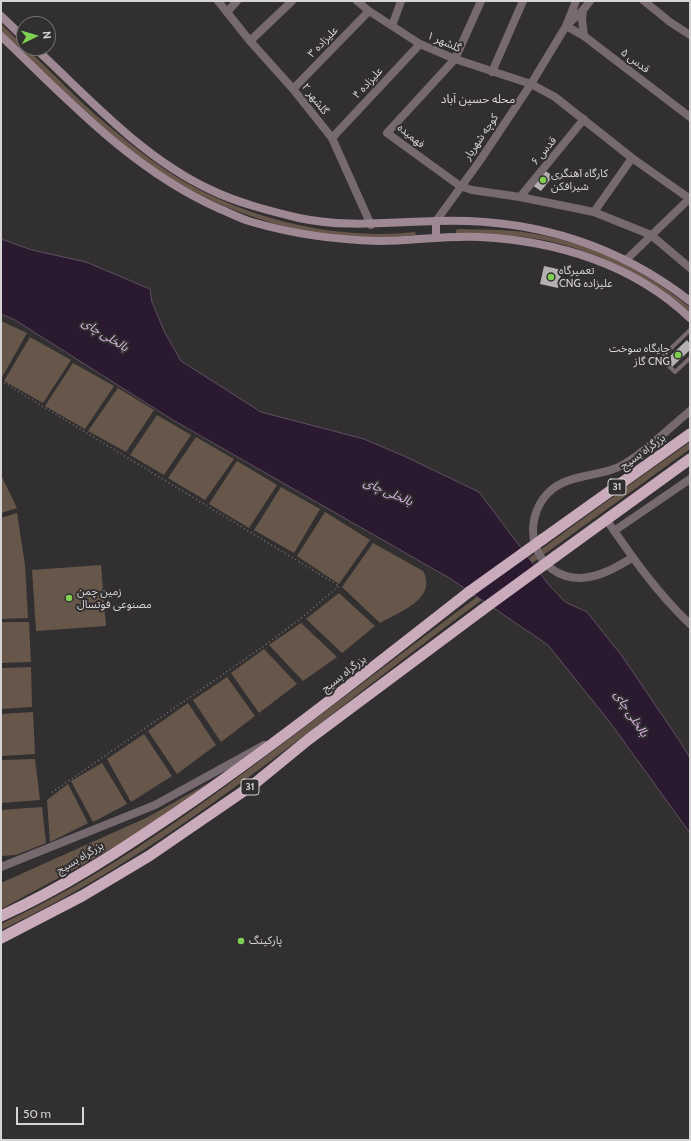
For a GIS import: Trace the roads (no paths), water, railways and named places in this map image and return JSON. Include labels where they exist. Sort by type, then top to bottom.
[{"type":"highway","name":"بزرگراه بسیج","points":[[1,916],[71,879],[138,838],[233,774],[299,725],[469,592],[690,434]]},
{"type":"highway","name":"31","points":[[1,938],[82,896],[149,856],[254,784],[309,739],[690,458]]},
{"type":"main road","points":[[1,16],[16,30]]},
{"type":"main road","points":[[1,36],[92,123],[126,153],[166,181],[205,202],[250,222],[294,232],[341,239],[379,241],[479,237],[531,242],[564,249],[626,273],[659,293],[690,318]]},
{"type":"main road","points":[[44,56],[135,141],[172,168],[212,190],[255,206],[299,218],[343,225],[371,225],[436,221],[507,223],[531,227],[569,236],[627,259],[666,282],[690,301]]},
{"type":"main road","points":[[436,221],[436,238]]},
{"type":"street","name":"گلشهر ۲","points":[[218,1],[250,41],[293,89],[332,138],[371,225]]},
{"type":"street","points":[[227,12],[237,1]]},
{"type":"street","points":[[250,41],[292,1]]},
{"type":"street","name":"گلشهر ۱","points":[[357,1],[369,11],[420,44],[455,59],[531,84]]},
{"type":"street","points":[[392,26],[401,1]]},
{"type":"street","points":[[455,59],[481,1]]},
{"type":"street","points":[[492,72],[523,1]]},
{"type":"street","name":"کوچه شهریار","points":[[436,221],[460,186],[479,162],[531,84],[566,26],[576,1]]},
{"type":"street","points":[[566,26],[590,1]]},
{"type":"street","points":[[644,1],[670,22],[690,35]]},
{"type":"street","points":[[583,10],[582,19],[584,36]]},
{"type":"street","name":"علیزاده ۳","points":[[293,89],[369,11]]},
{"type":"street","name":"قدس ۵","points":[[566,26],[584,36],[690,117]]},
{"type":"street","name":"علیزاده ۴","points":[[332,138],[420,44]]},
{"type":"street","name":"فهمیده","points":[[455,59],[387,133],[460,186]]},
{"type":"street","points":[[531,84],[556,97],[632,158],[690,198],[627,259]]},
{"type":"street","name":"قدس ۶","points":[[520,197],[584,119]]},
{"type":"street","points":[[594,212],[632,158]]},
{"type":"street","points":[[460,186],[472,190],[520,197],[594,212],[651,235],[690,268]]},
{"type":"street","points":[[632,558],[615,569],[581,578],[563,575],[550,569],[541,558],[533,534],[540,503],[550,491],[563,483],[625,464],[690,411]]},
{"type":"street","points":[[614,531],[690,479]]},
{"type":"street","points":[[606,519],[632,558],[668,603],[690,624]]},
{"type":"street","points":[[1,866],[155,805],[299,725]]},
{"type":"lane","points":[[690,330],[661,358],[675,372],[690,358]]},
{"type":"water","name":"بالخلی چای","points":[[1,239],[32,250],[86,262],[150,289],[152,302],[164,331],[181,361],[261,412],[364,439],[404,456],[479,492],[549,585],[565,602],[587,612],[622,656],[681,743],[690,758],[690,833],[609,721],[548,645],[451,579],[173,420],[15,320],[1,314]]},
{"type":"place","name":"کارگاه آهنگری شیرافکن","points":[[543,180]]},
{"type":"place","name":"تعمیرگاه CNG علیزاده","points":[[551,277]]},
{"type":"place","name":"جایگاه سوخت گاز CNG","points":[[678,355]]},
{"type":"place","name":"زمین چمن مصنوعی فوتسال","points":[[69,598]]},
{"type":"place","name":"پارکینگ","points":[[241,941]]},
{"type":"district","name":"محله حسین آباد","points":[[478,99]]}]
